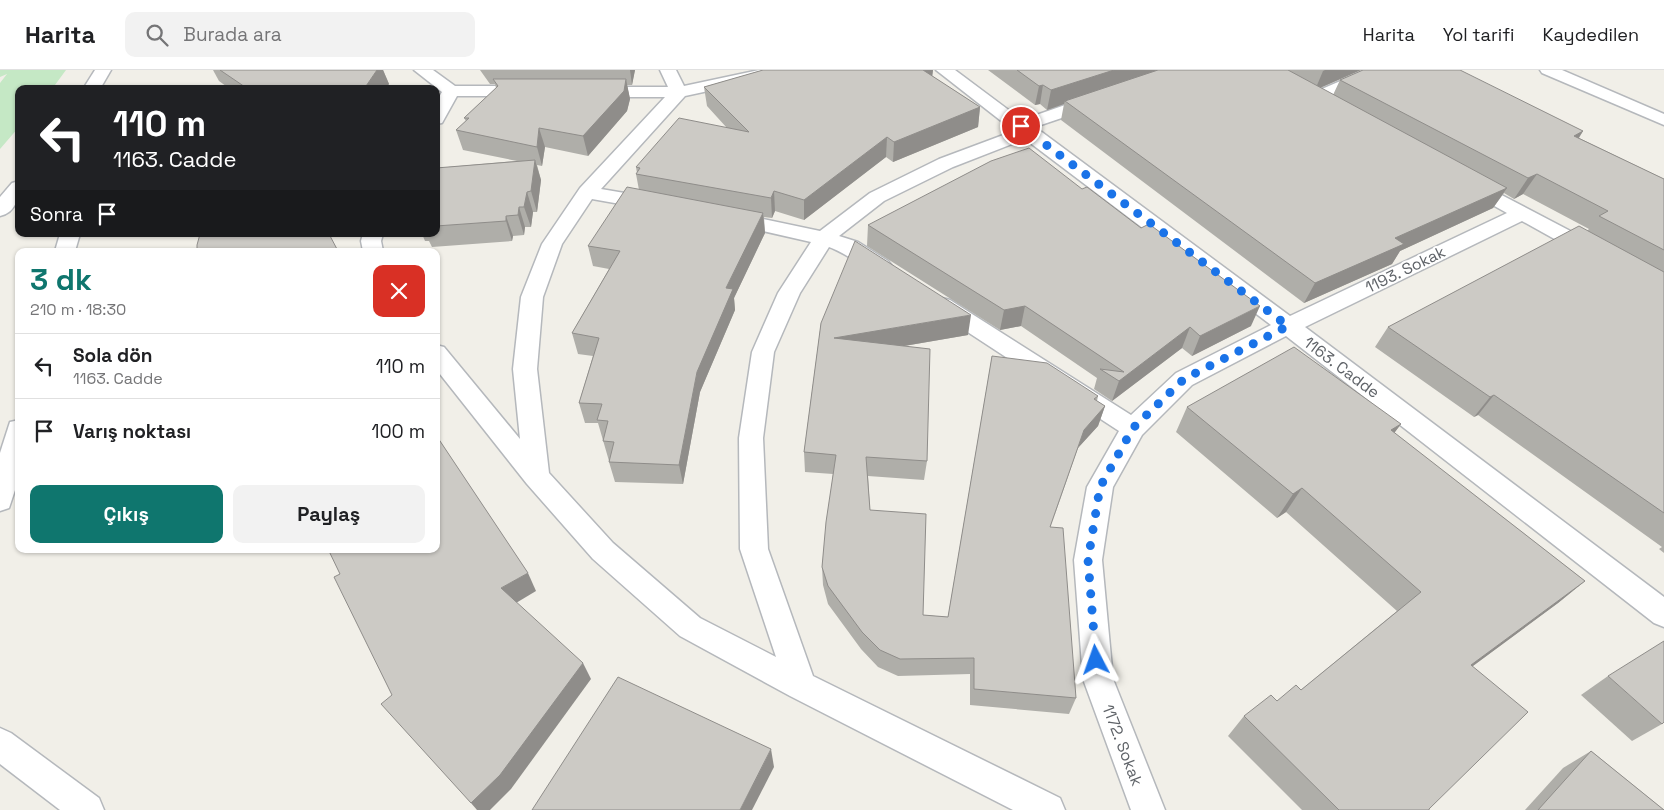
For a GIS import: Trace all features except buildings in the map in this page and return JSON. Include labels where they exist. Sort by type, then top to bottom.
[{"type":"street","points":[[94,85],[103,70]]},
{"type":"street","points":[[422,70],[451,91],[540,91]]},
{"type":"street","points":[[668,70],[679,92]]},
{"type":"street","points":[[580,92],[679,92],[783,70]]},
{"type":"street","name":"1163. Cadde","points":[[944,70],[1025,128],[1288,326],[1664,614]]},
{"type":"street","points":[[1331,109],[1306,95],[1380,70]]},
{"type":"street","points":[[1548,70],[1664,120]]},
{"type":"street","points":[[440,112],[451,91]]},
{"type":"street","points":[[536,477],[525,369],[532,297],[552,244],[587,192],[679,92]]},
{"type":"street","points":[[801,686],[754,548],[751,438],[763,352],[789,293],[824,238],[877,197],[946,163],[1025,128],[1114,95]]},
{"type":"street","points":[[1453,175],[1606,259]]},
{"type":"street","points":[[0,210],[15,192]]},
{"type":"street","points":[[587,192],[674,208]]},
{"type":"street","name":"1193. Sokak","points":[[1288,326],[1522,213]]},
{"type":"street","points":[[713,214],[824,238],[851,247],[901,279]]},
{"type":"street","points":[[926,294],[1133,428]]},
{"type":"street","name":"1172. Sokak","points":[[1148,810],[1098,679],[1088,560],[1100,487],[1133,428],[1184,379],[1288,326]]},
{"type":"street","points":[[440,359],[536,477],[603,551],[690,627],[801,686],[1048,810]]},
{"type":"street","points":[[0,500],[15,444]]},
{"type":"street","points":[[0,744],[87,810]]},
{"type":"green space","points":[[0,70],[66,70],[55,85],[15,85],[15,132],[0,149],[0,83],[7,74],[0,77]]},
{"type":"route","points":[[1021,126],[1288,326],[1184,379],[1133,428],[1100,487],[1088,560],[1096,660]]}]
